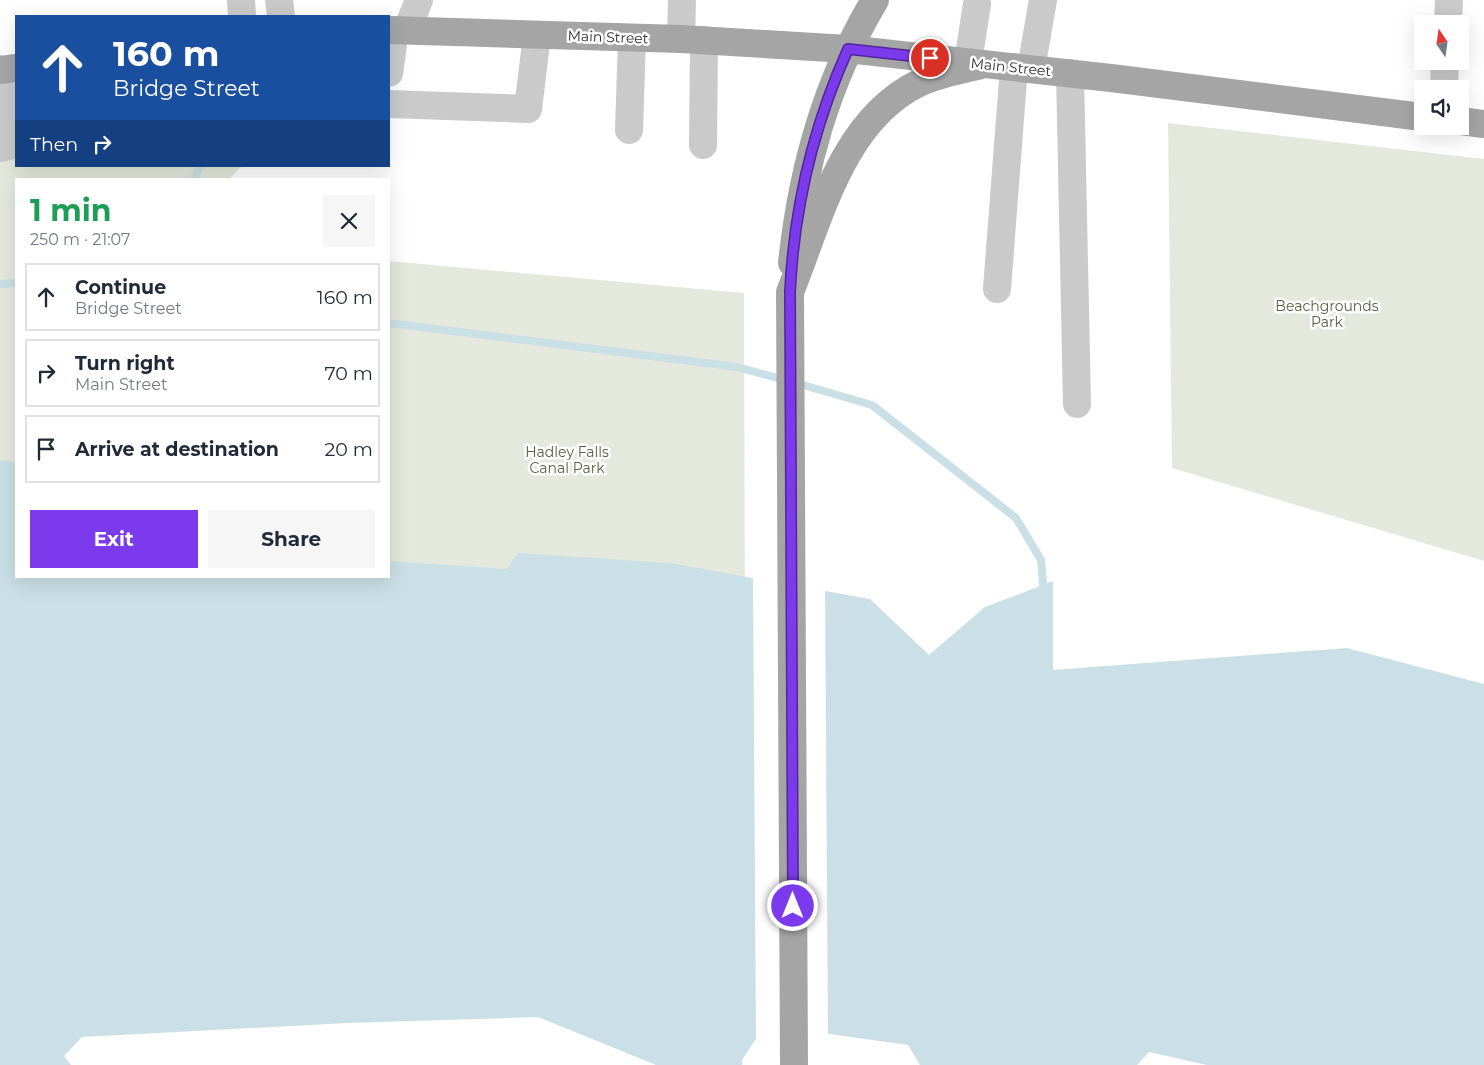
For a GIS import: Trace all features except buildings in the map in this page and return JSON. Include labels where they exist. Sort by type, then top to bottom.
[{"type":"main road","points":[[794,1065],[790,292],[796,225],[804,176],[824,108],[848,49],[875,0]]},
{"type":"main road","name":"Main Street","points":[[397,30],[692,40],[848,49],[1070,73],[1414,116]]},
{"type":"main road","points":[[790,292],[842,162],[865,128],[892,101],[919,84],[976,63]]},
{"type":"main road","points":[[0,70],[15,68]]},
{"type":"main road","points":[[1469,122],[1484,124]]},
{"type":"street","points":[[241,0],[242,15]]},
{"type":"street","points":[[279,0],[281,15]]},
{"type":"street","points":[[390,68],[397,30],[419,0]]},
{"type":"street","points":[[682,0],[692,40],[703,145]]},
{"type":"street","points":[[997,289],[1022,68],[1043,0]]},
{"type":"street","points":[[1448,15],[1449,0]]},
{"type":"street","points":[[973,1],[976,63]]},
{"type":"street","points":[[390,104],[528,109],[537,35]]},
{"type":"street","points":[[629,130],[632,38]]},
{"type":"street","points":[[0,70],[9,146]]},
{"type":"street","points":[[1070,73],[1077,404]]},
{"type":"green space","points":[[15,92],[15,167],[241,167],[230,178],[15,178],[15,483],[0,479],[0,95]]},
{"type":"green space","name":"Beachgrounds Park","points":[[1168,123],[1484,159],[1484,561],[1172,468]]},
{"type":"green space","name":"Hadley Falls Canal Park","points":[[390,261],[744,293],[745,664],[390,576]]},
{"type":"water","points":[[0,460],[15,462],[15,578],[390,578],[390,561],[507,569],[518,553],[670,563],[870,599],[929,655],[985,607],[1053,581],[1053,670],[1347,648],[1484,684],[1484,1065],[1207,1065],[1149,1052],[1137,1065],[920,1065],[908,1045],[765,1025],[742,1060],[742,1065],[656,1065],[538,1017],[347,1023],[82,1037],[64,1056],[71,1065],[0,1065]]},
{"type":"pier","points":[[753,575],[825,588],[828,1036],[766,1028],[756,1044]]},
{"type":"waterway","points":[[194,178],[200,167]]},
{"type":"waterway","points":[[0,284],[15,283]]},
{"type":"waterway","points":[[390,323],[737,367],[785,380]]},
{"type":"waterway","points":[[796,383],[872,405],[1016,518],[1041,560],[1044,595]]},
{"type":"route","points":[[793,906],[790,292],[800,200],[816,130],[832,85],[848,49],[930,58]]}]
